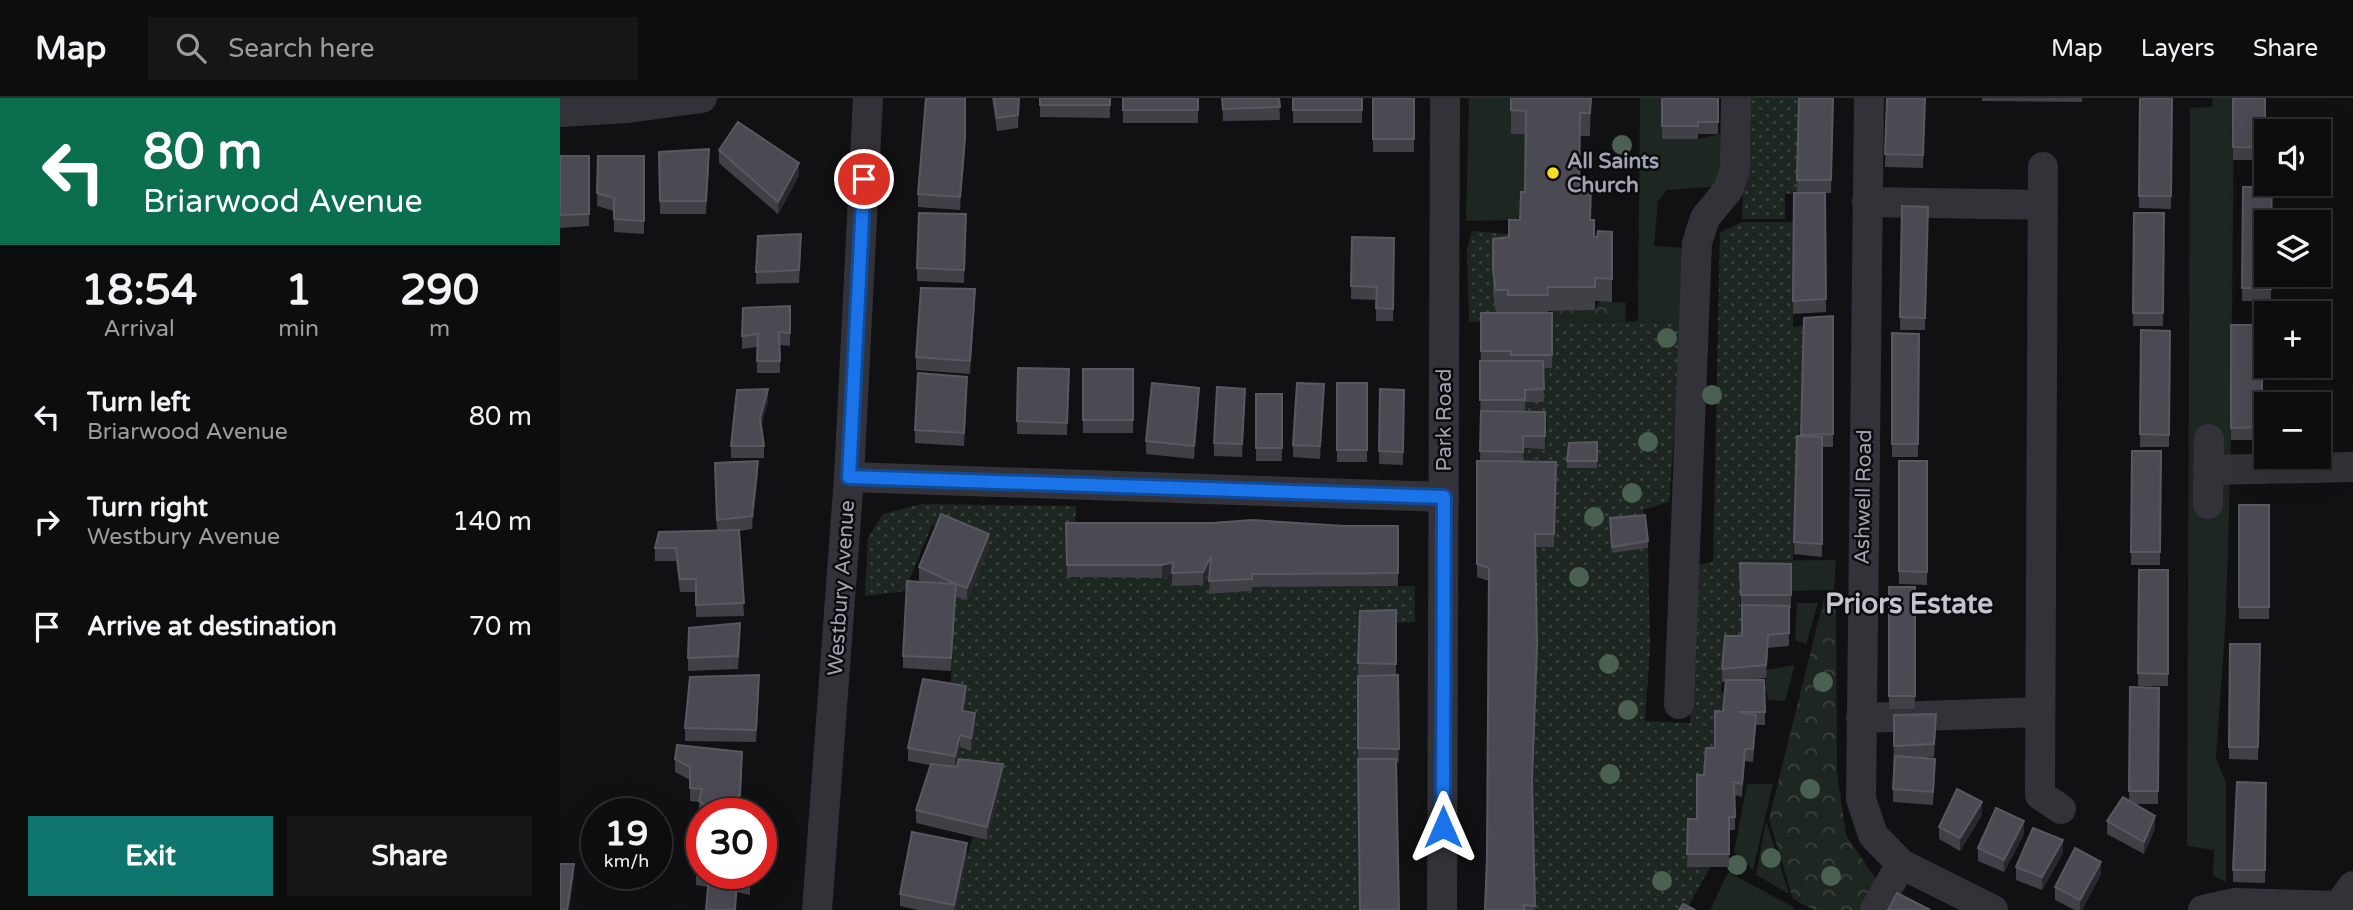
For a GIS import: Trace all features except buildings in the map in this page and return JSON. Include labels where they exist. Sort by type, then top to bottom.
[{"type":"street","points":[[560,112],[628,108],[702,98]]},
{"type":"street","name":"Westbury Avenue","points":[[817,910],[849,477],[868,98]]},
{"type":"street","name":"Park Road","points":[[1442,910],[1445,98]]},
{"type":"street","points":[[1679,704],[1672,671],[1686,528],[1697,243],[1705,218],[1728,190],[1735,170],[1736,98]]},
{"type":"street","name":"Ashwell Road","points":[[1869,98],[1861,799],[1873,835],[1901,864],[1993,910]]},
{"type":"street","points":[[2043,167],[2040,795],[2061,809]]},
{"type":"street","points":[[1867,202],[2043,205]]},
{"type":"street","points":[[2208,504],[2209,439]]},
{"type":"street","points":[[2208,470],[2353,467]]},
{"type":"street","points":[[849,477],[1444,497]]},
{"type":"street","points":[[1861,718],[2040,712]]},
{"type":"street","points":[[1875,910],[1901,864]]},
{"type":"street","points":[[2204,909],[2235,903],[2338,906],[2353,886]]},
{"type":"green space","points":[[1469,98],[1532,98],[1526,134],[1525,215],[1514,220],[1466,221]]},
{"type":"green space","points":[[1640,98],[1662,98],[1662,139],[1699,139],[1726,132],[1724,186],[1667,190],[1658,201],[1654,246],[1688,248],[1683,321],[1638,321]]},
{"type":"green space","points":[[1746,98],[1800,98],[1797,193],[1785,194],[1785,219],[1742,219]]},
{"type":"green space","points":[[2213,98],[2234,98],[2231,440],[2226,615],[2216,759],[2226,783],[2226,882],[2213,876],[2214,850],[2187,846],[2190,108],[2212,107]]},
{"type":"green space","points":[[1742,222],[1794,222],[1793,327],[1805,326],[1793,560],[1739,561],[1742,649],[1725,650],[1721,692],[1726,693],[1723,725],[1715,761],[1711,866],[1686,910],[1535,910],[1532,794],[1537,659],[1535,547],[1554,546],[1556,475],[1523,465],[1523,448],[1545,448],[1547,421],[1525,420],[1525,402],[1544,368],[1552,367],[1552,322],[1683,321],[1669,502],[1643,510],[1645,522],[1612,553],[1648,548],[1650,648],[1645,721],[1690,723],[1697,564],[1713,562],[1720,232]]},
{"type":"green space","points":[[1472,231],[1509,234],[1509,260],[1493,262],[1493,294],[1499,322],[1469,322],[1467,250]]},
{"type":"green space","points":[[1600,301],[1626,303],[1625,321],[1552,322],[1553,311],[1595,310]]},
{"type":"green space","points":[[921,504],[1076,506],[1075,536],[1066,536],[1067,577],[1162,578],[1211,569],[1210,594],[1251,591],[1252,587],[1415,586],[1415,622],[1360,625],[1360,910],[956,910],[973,837],[987,840],[1003,777],[955,769],[960,747],[972,750],[950,696],[956,597],[941,526],[932,525],[905,591],[865,596],[868,537],[883,514]]},
{"type":"green space","points":[[1836,560],[1834,590],[1791,591],[1791,577],[1740,576],[1739,561]]},
{"type":"green space","points":[[1836,597],[1837,773],[1846,835],[1878,882],[1863,910],[1814,910],[1793,899],[1769,819],[1824,598]]},
{"type":"green space","points":[[1797,603],[1818,603],[1806,644],[1795,640]]},
{"type":"green space","points":[[1795,665],[1785,701],[1768,700],[1767,692],[1750,693],[1751,687],[1766,685],[1766,670]]},
{"type":"green space","points":[[1747,784],[1773,784],[1753,870],[1734,852]]},
{"type":"green space","points":[[1766,821],[1789,894],[1756,875]]},
{"type":"green space","points":[[1728,872],[1795,908],[1710,910]]},
{"type":"place","name":"All Saints Church","points":[[1553,173]]},
{"type":"district","name":"Priors Estate","points":[[1909,603]]},
{"type":"route","points":[[864,179],[849,477],[1444,497],[1443,827]]}]
